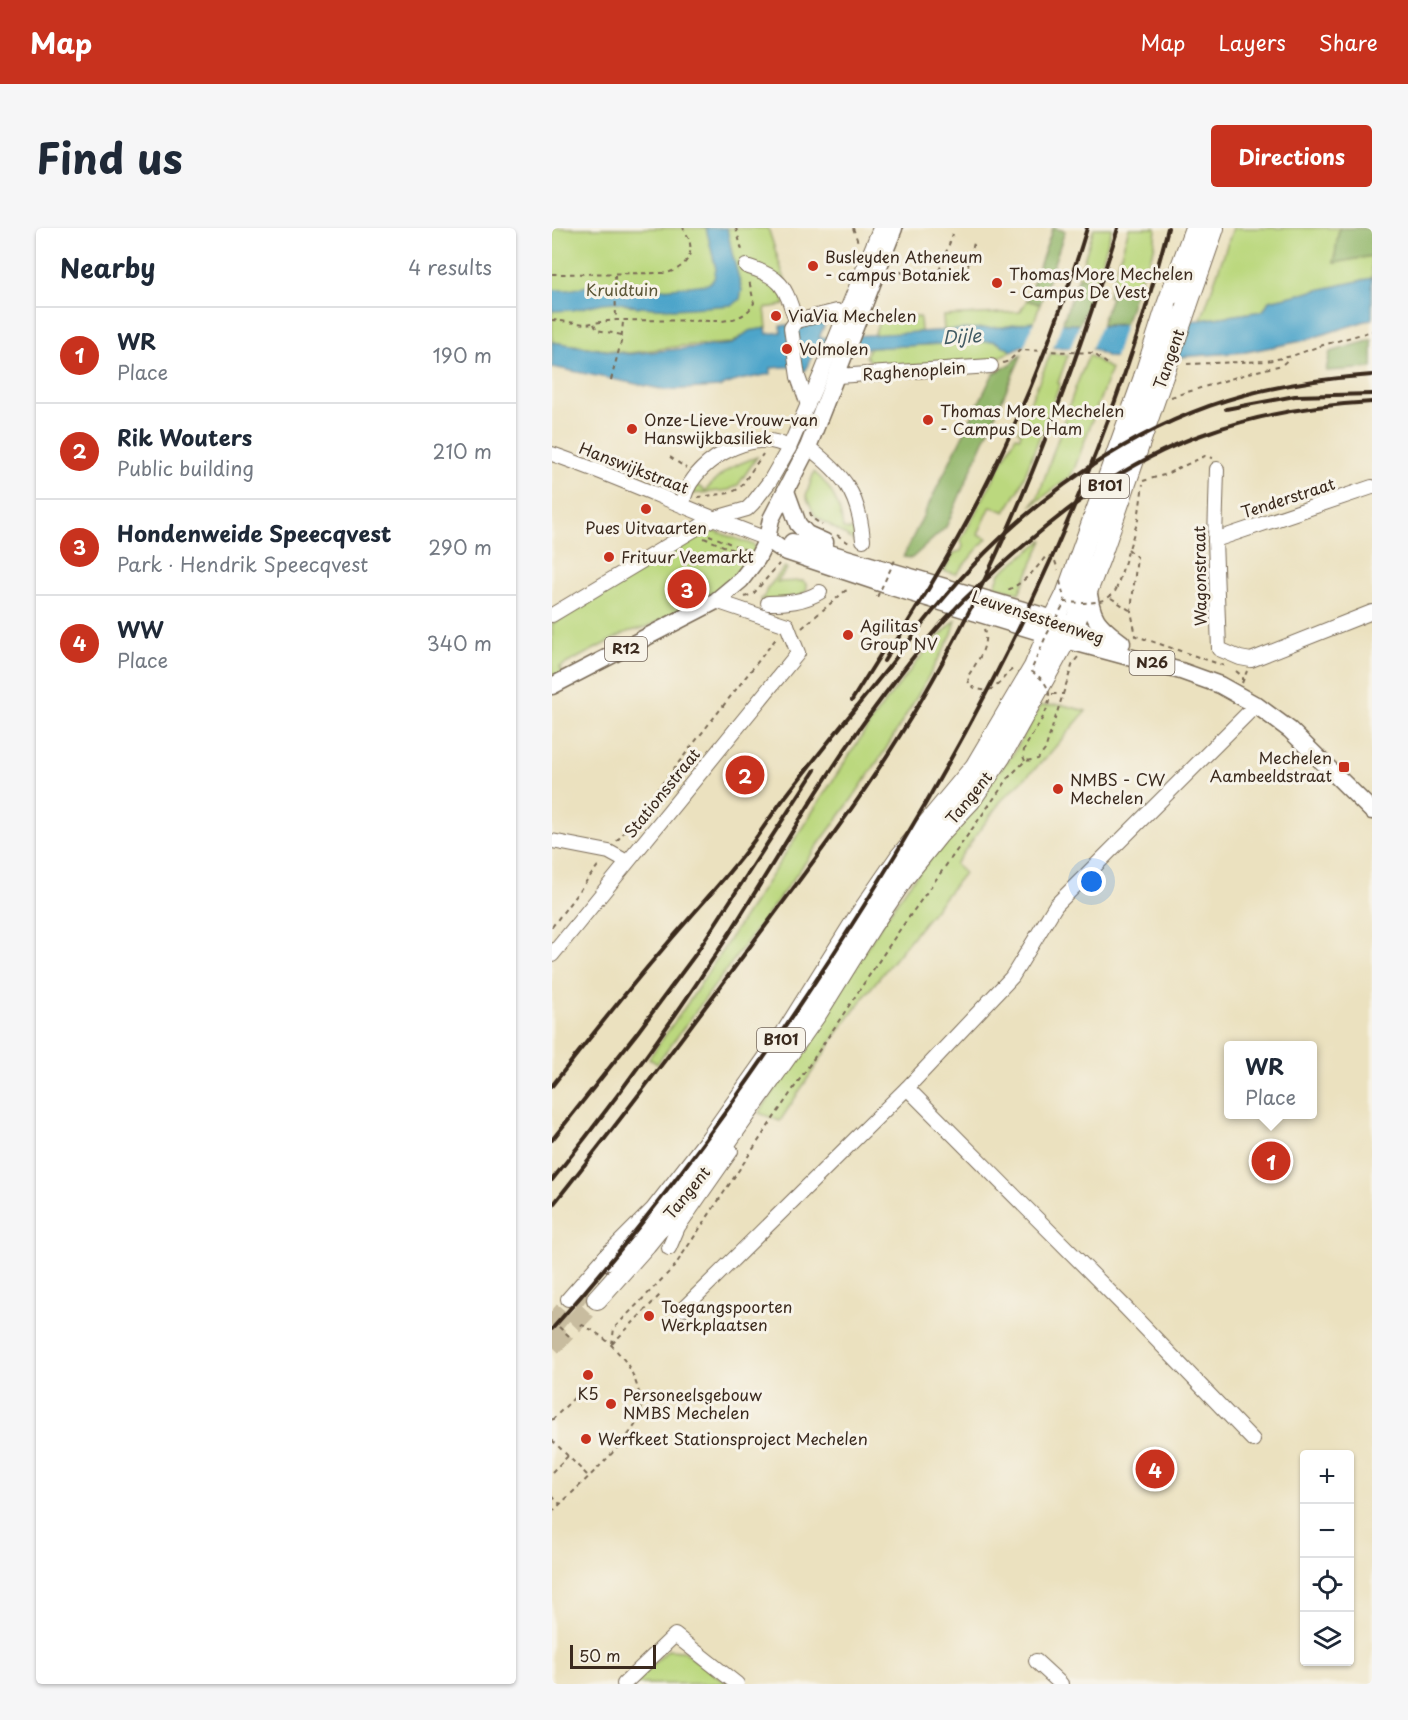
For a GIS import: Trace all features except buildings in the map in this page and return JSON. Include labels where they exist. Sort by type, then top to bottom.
[{"type":"highway","name":"Tangent","points":[[606,1260],[655,1210],[710,1140],[761,1069],[900,857],[975,767],[1088,585],[1100,558],[1154,376],[1166,308],[1195,228]]},
{"type":"highway","name":"Tangent","points":[[597,1299],[646,1244],[707,1168],[754,1104],[817,1013],[905,876],[970,801],[989,775],[1033,701],[1060,630],[1066,594],[1154,376],[1187,306],[1214,228]]},
{"type":"main road","name":"R12","points":[[552,686],[716,601],[741,580],[758,557],[767,539],[771,519],[808,447],[832,374],[861,312],[877,235],[894,228]]},
{"type":"main road","points":[[786,491],[798,524],[807,534],[830,543],[856,562]]},
{"type":"main road","name":"Leuvensesteenweg","points":[[767,539],[784,551],[835,568],[1060,630],[1122,643],[1225,676],[1242,683],[1283,715],[1290,730]]},
{"type":"main road","name":"Leuvensesteenweg","points":[[767,539],[785,539],[1220,685],[1256,705],[1290,730],[1372,811]]},
{"type":"main road","points":[[1088,585],[1090,605],[1100,627],[1122,643]]},
{"type":"street","name":"R12","points":[[552,615],[690,531],[707,516],[747,509],[770,481],[789,448],[808,405],[832,374],[839,318],[877,235]]},
{"type":"street","points":[[746,266],[768,273],[780,284],[788,296],[796,321]]},
{"type":"street","points":[[796,321],[839,318]]},
{"type":"street","points":[[796,321],[791,328],[798,377],[808,405]]},
{"type":"street","name":"Raghenoplein","points":[[832,374],[991,366]]},
{"type":"street","points":[[684,502],[695,475],[709,462],[733,448],[754,442],[771,442],[789,448]]},
{"type":"street","points":[[808,447],[826,460],[851,491],[858,504],[863,540]]},
{"type":"street","name":"Hanswijkstraat","points":[[552,454],[684,502],[707,516]]},
{"type":"street","name":"Wagonstraat","points":[[1217,469],[1215,540],[1220,650],[1251,660],[1372,612]]},
{"type":"street","name":"Tenderstraat","points":[[1215,540],[1372,487]]},
{"type":"street","name":"Leuvensesteenweg","points":[[707,516],[767,539]]},
{"type":"street","points":[[768,603],[797,601],[810,598],[820,592]]},
{"type":"street","points":[[716,601],[785,633]]},
{"type":"street","name":"Stationsstraat","points":[[552,955],[798,653],[785,633]]},
{"type":"street","points":[[683,1309],[907,1088],[1012,977],[1056,905],[1256,705]]},
{"type":"street","points":[[552,841],[609,852],[627,862]]},
{"type":"street","points":[[907,1088],[1126,1308],[1253,1440]]},
{"type":"street","points":[[669,1248],[678,1227],[710,1184],[746,1127],[754,1104]]},
{"type":"street","points":[[568,1299],[607,1253],[633,1233]]},
{"type":"street","points":[[624,1684],[675,1635],[737,1684]]},
{"type":"street","points":[[1036,1660],[1061,1684]]},
{"type":"path","points":[[552,273],[667,273],[678,270],[685,265],[691,246],[683,228]]},
{"type":"path","points":[[552,320],[594,324],[616,320],[722,321],[737,319],[745,314],[754,303],[736,228]]},
{"type":"path","points":[[853,228],[861,248]]},
{"type":"path","points":[[935,280],[953,234]]},
{"type":"path","points":[[891,271],[935,280],[968,265],[974,243]]},
{"type":"path","points":[[615,274],[616,320]]},
{"type":"path","points":[[610,380],[621,342],[624,320]]},
{"type":"path","points":[[594,324],[597,330],[622,335]]},
{"type":"path","points":[[1187,364],[1267,362],[1372,331]]},
{"type":"path","points":[[991,366],[1009,361],[1020,350],[1093,353],[1110,366]]},
{"type":"path","points":[[1169,398],[1282,365],[1292,356]]},
{"type":"path","points":[[684,502],[730,493],[740,488],[771,442]]},
{"type":"path","points":[[1111,598],[1116,590],[1138,520],[1143,481],[1164,475],[1205,456],[1213,458],[1217,469]]},
{"type":"path","points":[[670,457],[695,475]]},
{"type":"path","points":[[690,531],[758,557]]},
{"type":"path","points":[[690,531],[779,564],[754,593]]},
{"type":"path","points":[[1128,549],[1137,556],[1131,611],[1136,636],[1238,671],[1242,676],[1242,683]]},
{"type":"path","points":[[1004,592],[1018,585],[1046,556],[1054,558],[1058,570]]},
{"type":"path","points":[[877,597],[895,560]]},
{"type":"path","points":[[1025,761],[1024,750],[1048,709],[1049,693],[1046,682],[1030,671],[1065,602],[1060,581]]},
{"type":"path","name":"Stationsstraat","points":[[552,927],[609,852],[785,633],[845,591],[858,588]]},
{"type":"path","points":[[1065,602],[1088,603],[1111,598],[1131,611]]},
{"type":"path","points":[[982,625],[986,634],[985,643],[968,676],[969,685],[979,689],[995,687],[1003,681],[1009,671],[1014,669]]},
{"type":"path","points":[[612,1344],[614,1329],[674,1267],[899,931],[1010,776],[1025,761],[1038,759],[1046,750],[1073,663],[1081,655]]},
{"type":"path","points":[[1049,693],[1064,694]]},
{"type":"path","points":[[612,1344],[661,1294]]},
{"type":"path","points":[[552,1512],[625,1440],[642,1410],[631,1368],[612,1344],[580,1324]]},
{"type":"path","points":[[559,1327],[569,1336]]},
{"type":"path","points":[[552,1420],[586,1386]]},
{"type":"path","points":[[552,1440],[588,1476]]},
{"type":"path","points":[[552,1472],[568,1456]]},
{"type":"path","points":[[552,1496],[560,1504]]},
{"type":"green space","name":"Kruidtuin","points":[[552,228],[768,228],[786,283],[784,305],[765,308],[767,328],[749,331],[732,343],[681,346],[629,353],[552,342]]},
{"type":"green space","points":[[1053,228],[1065,231],[1040,304],[1027,300]]},
{"type":"green space","points":[[1094,228],[1112,228],[1096,282],[1083,278],[1078,279]]},
{"type":"green space","points":[[1129,228],[1156,228],[1154,249],[1137,286],[1122,284],[1110,290]]},
{"type":"green space","points":[[1233,228],[1339,228],[1334,263],[1372,256],[1372,278],[1269,301],[1263,311],[1201,320]]},
{"type":"green space","points":[[1339,228],[1372,228],[1372,256],[1334,263]]},
{"type":"green space","points":[[1083,278],[1096,282],[1080,324],[1062,324],[1078,279]]},
{"type":"green space","points":[[1122,284],[1137,286],[1125,324],[1101,325],[1111,297],[1108,296],[1110,290]]},
{"type":"green space","points":[[1027,300],[1040,304],[1034,322],[1003,327],[944,331],[943,316],[1020,312]]},
{"type":"green space","points":[[920,317],[921,332],[874,335],[880,319]]},
{"type":"green space","points":[[1372,340],[1372,368],[1326,371],[1330,352]]},
{"type":"green space","points":[[995,341],[1012,351],[991,361],[876,368],[866,356],[869,348]]},
{"type":"green space","points":[[1051,353],[1068,355],[1058,383],[1060,384],[1019,490],[1005,512],[991,506],[978,534],[987,538],[956,574],[944,571],[954,553],[961,551],[963,546],[961,540],[1016,436],[1020,437],[1021,432],[1018,431]]},
{"type":"green space","points":[[1022,354],[946,527],[912,558],[903,557],[993,374],[1011,364]]},
{"type":"green space","points":[[1089,355],[1111,369],[1075,467],[1070,477],[1031,506],[1038,497]]},
{"type":"green space","points":[[757,457],[738,485],[729,490],[690,494],[696,484],[705,491],[728,470]]},
{"type":"green space","points":[[814,472],[826,484],[834,498],[843,529],[854,530],[854,541],[815,516],[806,496]]},
{"type":"green space","points":[[712,530],[754,545],[755,551],[735,576],[711,594],[647,627],[627,632],[560,667],[562,674],[552,679],[552,624],[706,531]]},
{"type":"green space","points":[[1043,540],[1019,593],[995,586],[1000,573]]},
{"type":"green space","points":[[785,567],[787,569],[777,582],[803,581],[807,590],[799,596],[762,601],[767,589]]},
{"type":"green space","points":[[956,620],[952,634],[884,752],[657,1064],[649,1058],[692,997],[878,711],[931,644]]},
{"type":"green space","points":[[1063,705],[1086,711],[1045,759],[1001,801],[955,864],[964,873],[840,1029],[780,1121],[759,1113],[818,1028],[899,899],[932,856],[951,836],[949,833],[1013,754],[1040,706]]},
{"type":"green space","points":[[668,1650],[683,1651],[728,1684],[633,1684]]},
{"type":"water","points":[[706,228],[727,228],[742,290],[740,299],[733,305],[674,309],[638,307],[616,302],[573,310],[552,311],[552,290],[569,290],[593,285],[615,290],[654,290],[708,284],[714,279],[716,269]]},
{"type":"water","name":"Dijle","points":[[1372,278],[1372,319],[1302,341],[1246,352],[1140,360],[1108,357],[1094,349],[1021,346],[1012,351],[995,341],[814,351],[805,371],[800,371],[799,366],[771,368],[771,374],[739,380],[719,387],[666,390],[552,367],[552,342],[629,354],[732,344],[749,331],[766,328],[767,334],[781,332],[780,326],[786,325],[796,329],[810,322],[826,321],[819,338],[1003,327],[1030,322],[1104,326],[1201,320],[1263,311],[1269,301]]},
{"type":"pier","points":[[1035,319],[1063,321],[1052,351],[1023,349]]},
{"type":"pier","points":[[1150,320],[1138,363],[1114,361],[1126,321]]},
{"type":"pier","points":[[1081,321],[1102,323],[1090,352],[1069,351]]},
{"type":"tunnel","points":[[552,1326],[586,1285]]},
{"type":"tunnel","points":[[552,1346],[597,1299]]},
{"type":"railway","points":[[884,661],[957,540],[995,466],[1039,366],[1087,228]]},
{"type":"railway","points":[[552,1206],[656,1073],[821,851],[902,733],[920,702],[980,589],[1032,471],[1078,350],[1118,228]]},
{"type":"railway","points":[[552,1329],[628,1241],[664,1195],[767,1053],[832,956],[936,784],[985,696],[1030,606],[1071,514],[1108,420],[1141,325],[1168,228]]},
{"type":"railway","points":[[552,1086],[634,983],[742,856],[798,780],[935,608],[1013,526],[1073,478],[1105,457],[1173,421],[1208,406],[1260,391],[1308,382],[1372,375]]},
{"type":"railway","points":[[1226,409],[1295,396],[1372,394]]},
{"type":"railway","points":[[552,1180],[682,1006],[855,735],[933,633],[964,599],[1068,509],[1120,474],[1175,445],[1224,427],[1266,416],[1329,405],[1372,402]]},
{"type":"railway","points":[[852,700],[884,649]]},
{"type":"railway","points":[[552,1140],[637,1033],[695,955],[815,770]]},
{"type":"place","name":"Busleyden Atheneum - campus Botaniek","points":[[813,266]]},
{"type":"place","name":"Thomas More Mechelen - Campus De Vest","points":[[997,283]]},
{"type":"place","name":"ViaVia Mechelen","points":[[776,316]]},
{"type":"place","name":"Volmolen","points":[[787,349]]},
{"type":"place","name":"Thomas More Mechelen - Campus De Ham","points":[[928,420]]},
{"type":"place","name":"Onze-Lieve-Vrouw-van Hanswijkbasiliek","points":[[632,429]]},
{"type":"place","name":"Pues Uitvaarten","points":[[646,509]]},
{"type":"place","name":"Frituur Veemarkt","points":[[609,557]]},
{"type":"place","name":"Hondenweide Speecqvest","points":[[687,589]]},
{"type":"place","name":"Agilitas Group NV","points":[[848,635]]},
{"type":"place","name":"Mechelen Aambeeldstraat","points":[[1344,767]]},
{"type":"place","name":"Rik Wouters","points":[[745,775]]},
{"type":"place","name":"NMBS - CW Mechelen","points":[[1058,789]]},
{"type":"place","name":"WR","points":[[1271,1161]]},
{"type":"place","name":"Toegangspoorten Werkplaatsen","points":[[649,1316]]},
{"type":"place","name":"K5","points":[[588,1375]]},
{"type":"place","name":"Personeelsgebouw NMBS Mechelen","points":[[611,1404]]},
{"type":"place","name":"Werfkeet Stationsproject Mechelen","points":[[586,1439]]},
{"type":"place","name":"WW","points":[[1155,1469]]}]
